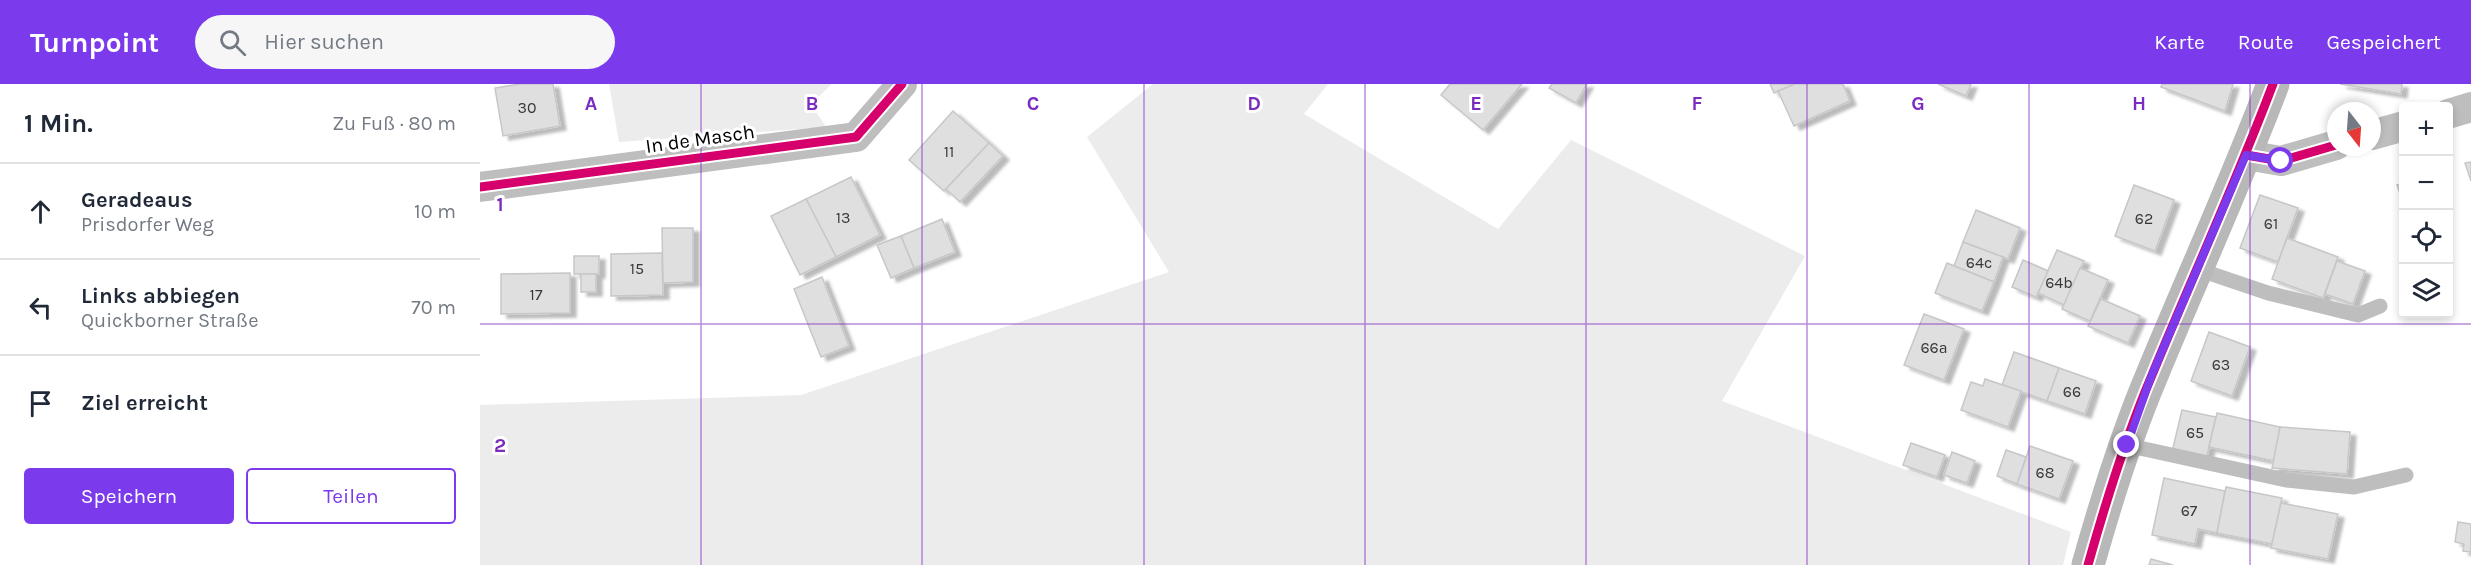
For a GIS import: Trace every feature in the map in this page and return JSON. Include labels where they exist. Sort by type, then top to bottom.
[{"type":"main road","points":[[2088,565],[2105,503],[2151,377],[2246,155],[2273,84]]},
{"type":"street","name":"In de Masch","points":[[480,187],[856,137],[902,84]]},
{"type":"street","points":[[2453,112],[2471,107]]},
{"type":"street","points":[[2381,132],[2399,127]]},
{"type":"street","points":[[2246,155],[2281,161],[2327,148]]},
{"type":"lane","points":[[2198,269],[2268,293],[2358,315],[2380,306]]},
{"type":"lane","points":[[2127,445],[2286,480],[2354,488],[2406,474]]},
{"type":"shaded area","points":[[609,84],[832,84],[811,104],[826,127],[619,142]]},
{"type":"shaded area","points":[[1153,84],[1328,84],[1304,114],[1498,229],[1571,140],[1805,256],[1722,401],[2071,532],[2063,565],[480,565],[480,405],[801,395],[1169,272],[1087,137]]},
{"type":"building","points":[[520,84],[553,84],[560,126],[503,136],[495,88]]},
{"type":"building","points":[[1450,84],[1522,84],[1483,130],[1441,95]]},
{"type":"building","points":[[1552,84],[1587,84],[1576,103],[1549,88]]},
{"type":"building","points":[[1770,84],[1795,84],[1774,93]]},
{"type":"building","points":[[1795,84],[1843,84],[1850,101],[1794,126],[1778,91]]},
{"type":"building","points":[[1938,84],[1971,84],[1966,96]]},
{"type":"building","points":[[2162,84],[2233,84],[2225,111],[2161,87]]},
{"type":"building","points":[[2340,84],[2402,84],[2401,94]]},
{"type":"building","points":[[953,111],[989,143],[944,191],[909,160]]},
{"type":"building","points":[[989,143],[1003,156],[960,202],[946,189]]},
{"type":"building","points":[[2471,162],[2471,181],[2465,163]]},
{"type":"building","points":[[851,177],[880,235],[836,257],[806,199]]},
{"type":"building","points":[[2134,185],[2174,200],[2155,251],[2115,236]]},
{"type":"building","points":[[2260,195],[2298,208],[2278,262],[2240,248]]},
{"type":"building","points":[[806,199],[836,257],[800,275],[771,216]]},
{"type":"building","points":[[1976,210],[2020,228],[2008,259],[1963,242]]},
{"type":"building","points":[[942,219],[955,252],[914,268],[901,236]]},
{"type":"building","points":[[662,228],[693,228],[693,282],[663,283]]},
{"type":"building","points":[[901,236],[914,268],[891,278],[877,245]]},
{"type":"building","points":[[2287,238],[2338,257],[2323,298],[2272,279]]},
{"type":"building","points":[[1963,242],[2003,257],[1994,282],[1954,266]]},
{"type":"building","points":[[2057,250],[2084,261],[2064,305],[2038,293]]},
{"type":"building","points":[[662,253],[663,295],[611,296],[611,254]]},
{"type":"building","points":[[574,256],[599,256],[599,274],[574,274]]},
{"type":"building","points":[[2023,260],[2048,271],[2036,297],[2012,287]]},
{"type":"building","points":[[2337,261],[2365,271],[2353,304],[2325,294]]},
{"type":"building","points":[[1947,263],[1994,282],[1982,311],[1935,293]]},
{"type":"building","points":[[2080,268],[2108,280],[2090,321],[2062,309]]},
{"type":"building","points":[[570,273],[570,313],[501,314],[501,274]]},
{"type":"building","points":[[581,274],[596,274],[596,292],[581,292]]},
{"type":"building","points":[[822,277],[849,346],[821,357],[794,289]]},
{"type":"building","points":[[2101,299],[2140,316],[2128,343],[2088,326]]},
{"type":"building","points":[[1924,314],[1964,329],[1944,380],[1904,365]]},
{"type":"building","points":[[2209,332],[2250,347],[2232,396],[2191,381]]},
{"type":"building","points":[[2014,352],[2059,368],[2047,401],[2002,385]]},
{"type":"building","points":[[2059,368],[2096,381],[2085,414],[2047,401]]},
{"type":"building","points":[[1985,379],[2021,391],[2008,427],[1961,410],[1971,382],[1983,386]]},
{"type":"building","points":[[2182,410],[2216,417],[2206,460],[2172,452]]},
{"type":"building","points":[[2217,413],[2280,427],[2274,461],[2209,447]]},
{"type":"building","points":[[2280,427],[2350,432],[2347,474],[2272,468]]},
{"type":"building","points":[[1911,443],[1945,455],[1937,477],[1903,465]]},
{"type":"building","points":[[2030,446],[2073,461],[2059,499],[2017,484]]},
{"type":"building","points":[[2006,450],[2026,457],[2017,484],[1997,476]]},
{"type":"building","points":[[1952,452],[1975,461],[1967,483],[1944,475]]},
{"type":"building","points":[[2164,478],[2225,491],[2217,533],[2198,529],[2195,544],[2152,535]]},
{"type":"building","points":[[2226,487],[2282,498],[2272,544],[2217,533]]},
{"type":"building","points":[[2281,503],[2338,514],[2328,559],[2271,548]]},
{"type":"building","points":[[2458,522],[2471,524],[2471,552],[2463,551],[2464,544],[2455,542]]},
{"type":"building","points":[[2151,559],[2173,565],[2149,565]]},
{"type":"cycle path","points":[[480,187],[856,137],[902,84]]},
{"type":"cycle path","points":[[2088,565],[2134,421],[2273,84]]},
{"type":"cycle path","points":[[2246,155],[2281,161],[2327,148]]},
{"type":"route","points":[[2127,445],[2151,377],[2246,155],[2281,161]]}]
